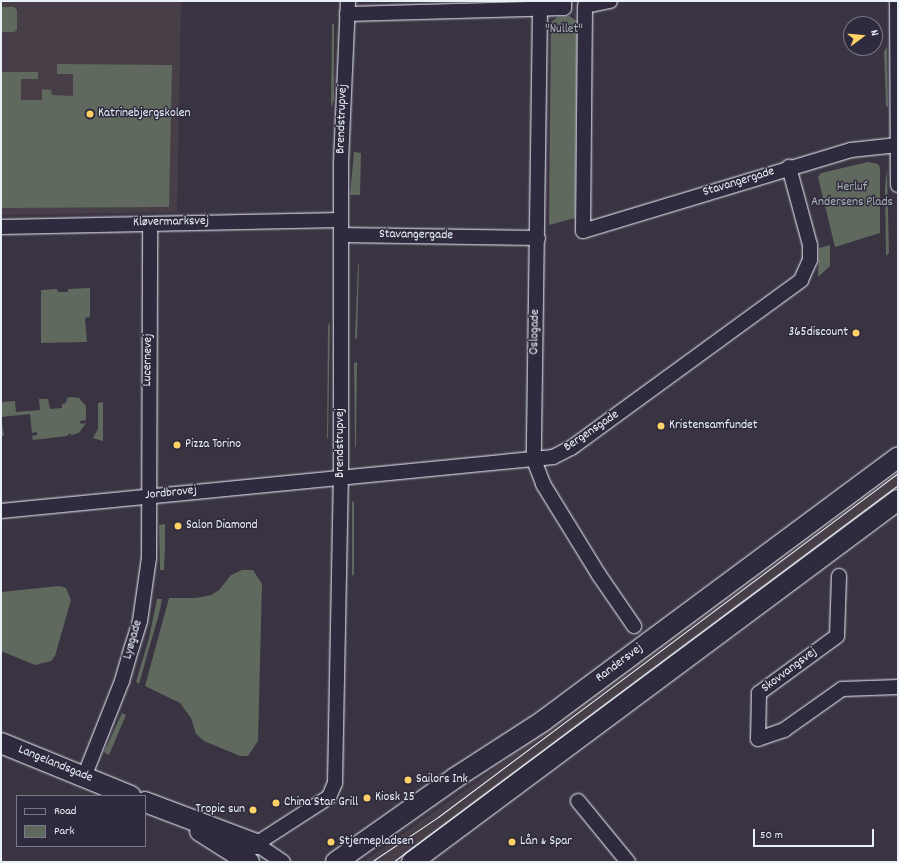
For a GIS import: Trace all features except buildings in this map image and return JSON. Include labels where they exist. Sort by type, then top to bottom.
[{"type":"street","name":"Stavangergade","points":[[610,1],[585,6],[583,231],[789,167],[851,150],[898,145]]},
{"type":"street","points":[[897,1],[898,185]]},
{"type":"street","points":[[348,7],[540,10],[564,5]]},
{"type":"street","name":"Brendstrupvej","points":[[252,853],[323,802],[334,791],[335,783],[341,478],[341,220],[348,7]]},
{"type":"street","name":"Oslogade","points":[[540,10],[534,460],[543,484],[599,574],[634,626]]},
{"type":"street","name":"Bergensgade","points":[[341,478],[534,460],[553,456],[572,448],[801,280],[810,260],[810,245],[789,167]]},
{"type":"street","name":"Kløvermarksvej","points":[[1,227],[341,220]]},
{"type":"street","name":"Lucernevej","points":[[148,496],[150,224]]},
{"type":"street","name":"Stavangergade","points":[[341,235],[538,238]]},
{"type":"street","name":"Randersvej","points":[[336,862],[456,778],[543,721],[898,457]]},
{"type":"street","name":"Jordbrovej","points":[[1,511],[341,478]]},
{"type":"street","name":"Lyøgade","points":[[84,777],[122,681],[140,621],[149,558],[148,496]]},
{"type":"street","points":[[412,862],[898,500]]},
{"type":"street","name":"Skovvangsvej","points":[[839,576],[837,636],[759,693],[758,739],[784,730],[842,689],[898,687]]},
{"type":"street","name":"Langelandsgade","points":[[1,743],[129,795]]},
{"type":"street","points":[[578,801],[628,862]]},
{"type":"street","points":[[146,802],[177,815],[252,853],[283,862]]},
{"type":"shaded area","name":"Katrinebjergskolen","points":[[1,1],[181,1],[177,212],[1,215]]},
{"type":"shaded area","points":[[898,465],[898,491],[402,862],[363,862],[474,784]]},
{"type":"green space","points":[[1,7],[14,7],[17,10],[17,30],[14,32],[1,32]]},
{"type":"green space","name":"\"Nullet\"","points":[[569,16],[577,21],[575,218],[549,225],[551,22],[558,17]]},
{"type":"green space","points":[[334,23],[334,99],[331,108],[332,25]]},
{"type":"green space","points":[[887,47],[888,106],[886,107],[884,52]]},
{"type":"green space","name":"Katrinebjergskolen","points":[[57,64],[172,65],[169,207],[1,208],[1,72],[38,72],[38,79],[21,79],[21,100],[42,100],[42,89],[51,90],[52,95],[73,96],[73,74],[57,74]]},
{"type":"green space","points":[[354,152],[361,153],[360,195],[350,195]]},
{"type":"green space","name":"Herluf Andersens Plads","points":[[868,162],[878,164],[880,168],[880,233],[835,247],[818,177],[821,173]]},
{"type":"green space","points":[[887,168],[889,253],[886,256],[885,188]]},
{"type":"green space","points":[[830,245],[830,266],[818,277],[819,248]]},
{"type":"green space","points":[[358,263],[359,265],[357,339],[355,338]]},
{"type":"green space","points":[[90,288],[90,317],[85,318],[87,342],[41,343],[41,290],[57,289],[58,292],[68,292],[68,289]]},
{"type":"green space","points":[[330,322],[328,438],[327,439],[328,326]]},
{"type":"green space","points":[[357,362],[356,445],[355,448],[354,363]]},
{"type":"green space","points":[[70,397],[79,398],[86,406],[86,420],[80,421],[81,424],[86,423],[79,433],[71,435],[70,433],[67,436],[33,440],[32,436],[37,435],[37,432],[32,433],[30,414],[1,417],[1,402],[15,401],[16,412],[40,410],[39,399],[48,399],[50,409],[62,408],[62,404],[66,403],[67,398]]},
{"type":"green space","points":[[103,402],[102,441],[93,438],[98,429],[98,403]]},
{"type":"green space","points":[[1,417],[4,436],[1,436]]},
{"type":"green space","points":[[354,501],[354,574],[352,576],[352,502]]},
{"type":"green space","points":[[165,524],[164,570],[160,570],[159,525]]},
{"type":"green space","points":[[242,570],[253,570],[262,584],[258,741],[248,756],[240,756],[204,741],[196,734],[191,718],[180,703],[145,686],[169,598],[196,598],[211,595],[219,590],[231,575]]},
{"type":"green space","points":[[59,586],[66,588],[71,600],[55,656],[51,661],[35,665],[1,651],[1,592]]},
{"type":"green space","points":[[157,599],[162,599],[160,610],[139,684],[136,682],[149,638]]},
{"type":"green space","points":[[122,713],[126,715],[109,755],[104,752]]},
{"type":"tram line","points":[[371,862],[438,817],[898,473]]},
{"type":"tram line","points":[[393,862],[898,485]]},
{"type":"place","name":"Katrinebjergskolen","points":[[90,114]]},
{"type":"place","name":"365discount","points":[[856,333]]},
{"type":"place","name":"Kristensamfundet","points":[[661,426]]},
{"type":"place","name":"Pizza Torino","points":[[177,445]]},
{"type":"place","name":"Salon Diamond","points":[[178,526]]},
{"type":"place","name":"Sailors Ink","points":[[408,780]]},
{"type":"place","name":"Kiosk 25","points":[[367,798]]},
{"type":"place","name":"China Star Grill","points":[[276,803]]},
{"type":"place","name":"Tropic sun","points":[[253,810]]},
{"type":"place","name":"Stjernepladsen","points":[[331,842]]},
{"type":"place","name":"Lån & Spar","points":[[512,842]]}]
